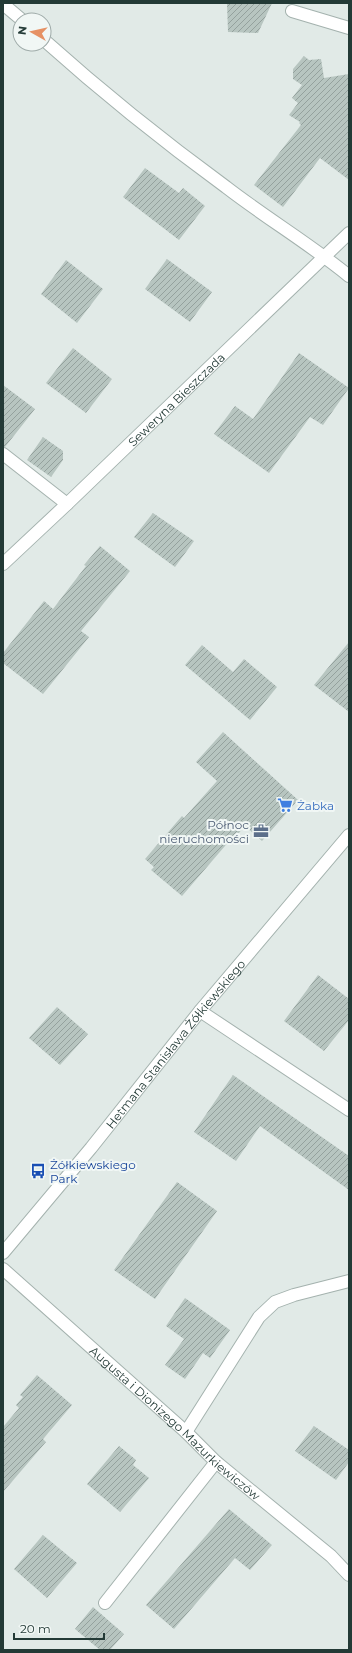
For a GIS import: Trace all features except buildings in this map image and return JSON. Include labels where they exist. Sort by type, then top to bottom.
[{"type":"street","points":[[3,4],[12,12]]},
{"type":"street","points":[[292,11],[349,28]]},
{"type":"street","points":[[52,47],[100,90],[219,183],[324,256],[349,276]]},
{"type":"street","name":"Seweryna Bieszczada","points":[[3,564],[349,233]]},
{"type":"street","points":[[3,454],[67,504]]},
{"type":"street","name":"Hetmana Stanisława Żółkiewskiego","points":[[3,1253],[200,1012],[349,835]]},
{"type":"street","points":[[200,1012],[349,1110]]},
{"type":"street","name":"Augusta i Dionizego Mazurkiewiczów","points":[[3,1269],[186,1432],[216,1462],[330,1556],[349,1575]]},
{"type":"street","points":[[186,1432],[259,1317],[275,1302],[294,1295],[349,1281]]},
{"type":"street","points":[[105,1603],[216,1462]]},
{"type":"place","name":"Żabka","points":[[285,805]]},
{"type":"place","name":"Północ nieruchomości","points":[[261,831]]},
{"type":"place","name":"Żółkiewskiego Park","points":[[38,1171]]}]
